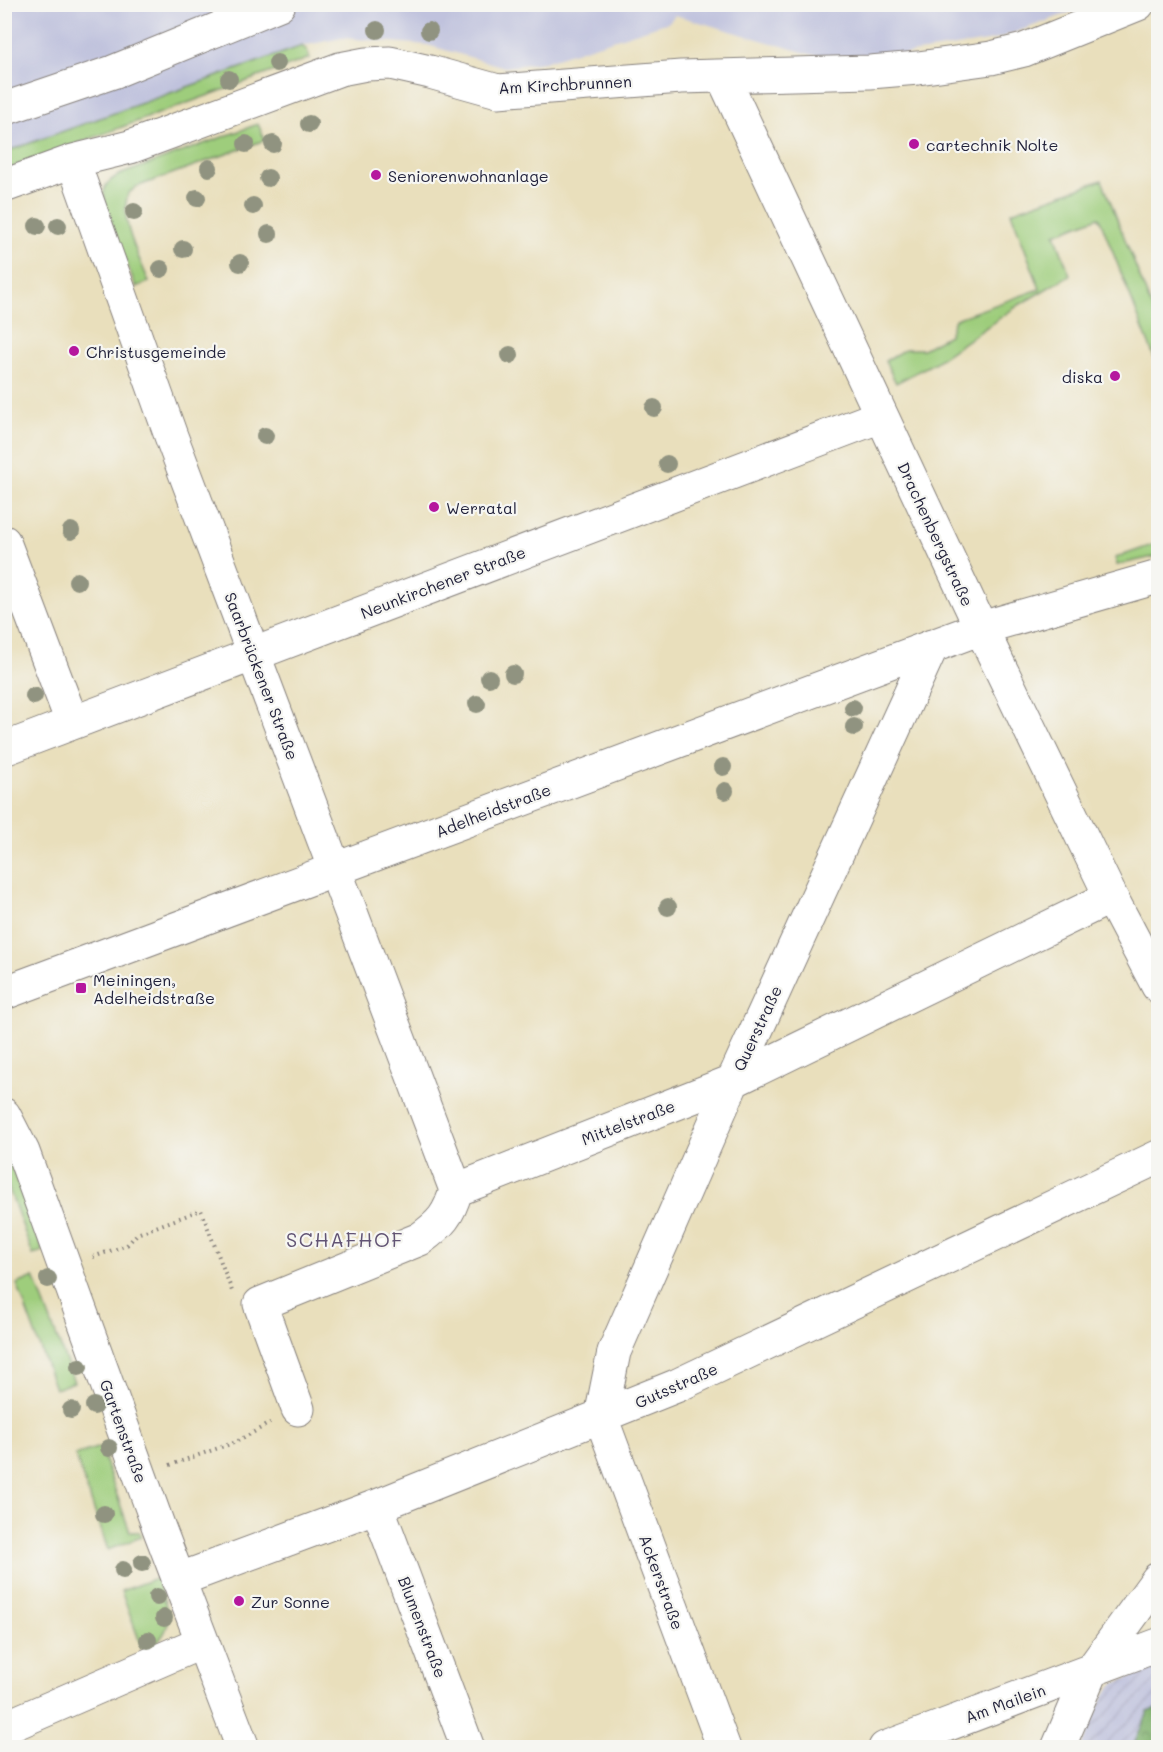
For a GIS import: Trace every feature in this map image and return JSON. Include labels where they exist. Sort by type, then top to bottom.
[{"type":"street","points":[[4,110],[113,72],[279,4]]},
{"type":"street","name":"Am Kirchbrunnen","points":[[4,186],[73,161],[130,147],[340,69],[366,64],[390,63],[498,91],[681,77],[870,72],[991,58],[1024,50],[1138,4]]},
{"type":"street","name":"Drachenbergstraße","points":[[723,76],[981,628],[1111,897],[1158,986]]},
{"type":"street","name":"Saarbrückener Straße","points":[[73,161],[171,436],[456,1190]]},
{"type":"street","name":"Neunkirchener Straße","points":[[4,749],[881,416]]},
{"type":"street","points":[[4,542],[74,722]]},
{"type":"street","name":"Adelheidstraße","points":[[4,993],[981,628],[1158,577]]},
{"type":"street","name":"Querstraße","points":[[601,1417],[614,1352],[733,1081],[932,646]]},
{"type":"street","name":"Mittelstraße","points":[[456,1190],[733,1081],[1111,897]]},
{"type":"street","name":"Gartenstraße","points":[[4,1114],[23,1152],[178,1580],[243,1748]]},
{"type":"street","name":"Gutsstraße","points":[[178,1580],[377,1506],[676,1386],[1158,1157]]},
{"type":"street","points":[[298,1409],[260,1304],[420,1239],[445,1218],[451,1208],[456,1190]]},
{"type":"street","name":"Ackerstraße","points":[[601,1417],[724,1748]]},
{"type":"street","name":"Blumenstraße","points":[[377,1506],[468,1748]]},
{"type":"street","points":[[1058,1748],[1090,1671],[1158,1579]]},
{"type":"street","points":[[4,1728],[202,1642]]},
{"type":"street","name":"Am Mailein","points":[[885,1748],[1158,1645]]},
{"type":"path","points":[[64,1267],[127,1245],[137,1234],[201,1210],[240,1311],[260,1304]]},
{"type":"path","points":[[140,1476],[236,1442],[298,1409]]},
{"type":"shaded area","points":[[4,5],[1091,5],[994,40],[886,57],[813,55],[675,15],[669,22],[544,62],[505,67],[427,45],[342,38],[302,46],[5,152]]},
{"type":"shaded area","points":[[1158,1667],[1158,1708],[1148,1712],[1133,1747],[1081,1748],[1104,1695],[1115,1683]]},
{"type":"green space","points":[[302,46],[307,50],[310,58],[5,170],[5,152]]},
{"type":"green space","points":[[258,124],[265,140],[136,187],[128,194],[126,216],[128,227],[149,282],[136,287],[108,211],[104,192],[107,184],[119,175]]},
{"type":"green space","points":[[1102,180],[1158,324],[1158,367],[1099,217],[1055,234],[1070,275],[1019,305],[934,363],[896,383],[885,361],[905,349],[923,349],[949,335],[955,319],[1040,289],[1011,212]]},
{"type":"green space","points":[[1158,543],[1158,556],[1117,565],[1115,558]]},
{"type":"green space","points":[[5,1148],[43,1251],[33,1255],[5,1178]]},
{"type":"green space","points":[[34,1277],[74,1382],[55,1389],[17,1284]]},
{"type":"green space","points":[[100,1447],[130,1532],[139,1532],[141,1537],[108,1550],[75,1455]]},
{"type":"green space","points":[[156,1578],[165,1601],[167,1628],[155,1644],[144,1653],[121,1591]]},
{"type":"green space","points":[[1158,1708],[1158,1747],[1133,1747],[1148,1712]]},
{"type":"place","name":"cartechnik Nolte","points":[[914,144]]},
{"type":"place","name":"Seniorenwohnanlage","points":[[376,175]]},
{"type":"place","name":"Christusgemeinde","points":[[74,351]]},
{"type":"place","name":"diska","points":[[1115,376]]},
{"type":"place","name":"Werratal","points":[[434,507]]},
{"type":"place","name":"Meiningen, Adelheidstraße","points":[[81,988]]},
{"type":"place","name":"Zur Sonne","points":[[239,1601]]},
{"type":"district","name":"SCHAFHOF","points":[[345,1239]]}]
